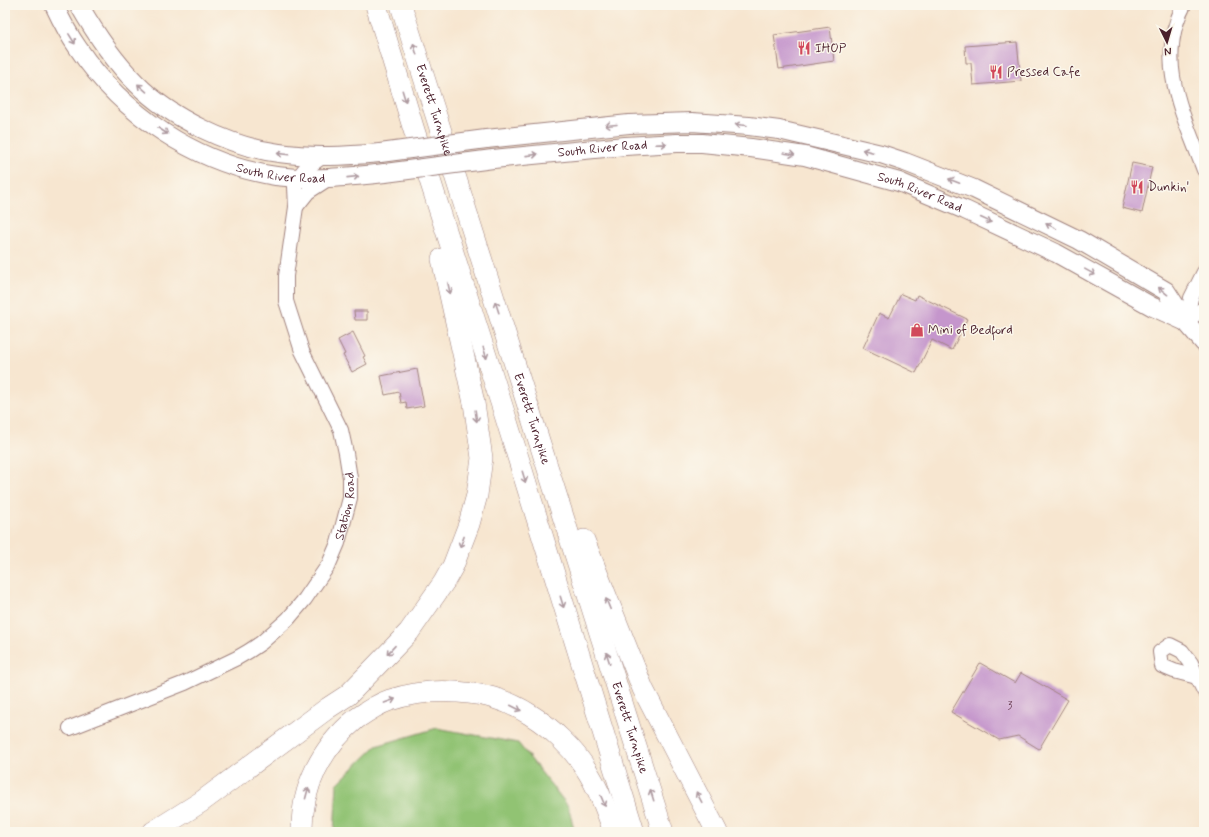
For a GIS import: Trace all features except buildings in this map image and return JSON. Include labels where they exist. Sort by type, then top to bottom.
[{"type":"highway","name":"Everett Turnpike","points":[[376,5],[634,832]]},
{"type":"highway","name":"Everett Turnpike","points":[[402,5],[663,832]]},
{"type":"highway","points":[[153,832],[201,802],[328,708],[348,695],[409,632],[444,582],[453,566],[469,524],[477,496],[482,458],[474,403],[413,127]]},
{"type":"highway","points":[[505,332],[604,592],[643,689],[717,832]]},
{"type":"highway","points":[[302,832],[305,798],[314,773],[326,750],[344,729],[365,713],[389,700],[414,693],[441,691],[468,692],[494,698],[518,708],[561,738],[579,759],[597,786],[614,832]]},
{"type":"main road","name":"South River Road","points":[[54,5],[67,30],[89,63],[121,99],[143,118],[190,148],[213,158],[255,172],[298,178],[328,179],[493,159],[618,146],[677,143],[751,148],[805,156],[899,182],[965,210],[1056,253],[1154,307],[1186,322]]},
{"type":"main road","name":"South River Road","points":[[79,5],[106,48],[120,66],[137,84],[156,100],[178,115],[222,138],[250,147],[278,153],[337,157],[629,124],[692,122],[750,126],[779,130],[881,154],[974,188],[1080,240],[1166,291],[1186,322],[1204,343]]},
{"type":"street","points":[[1184,5],[1172,36],[1172,72],[1178,99],[1204,170]]},
{"type":"street","points":[[298,178],[304,170],[322,157]]},
{"type":"street","name":"Station Road","points":[[70,728],[185,683],[237,658],[255,647],[288,619],[305,599],[329,564],[338,543],[350,498],[350,478],[346,453],[341,430],[302,351],[286,301],[286,276],[296,207],[295,187],[298,178]]},
{"type":"street","points":[[296,207],[308,192],[328,179]]},
{"type":"street","points":[[1186,322],[1191,298],[1204,272]]},
{"type":"street","points":[[1186,322],[1204,308]]},
{"type":"street","points":[[1197,677],[1204,691]]},
{"type":"green space","points":[[437,728],[518,743],[568,806],[575,832],[334,832],[337,784],[376,746]]},
{"type":"place","name":"IHOP","points":[[804,48]]},
{"type":"place","name":"Pressed Cafe","points":[[996,72]]},
{"type":"place","name":"Dunkin'","points":[[1137,187]]},
{"type":"place","name":"Mini of Bedford","points":[[917,330]]}]
